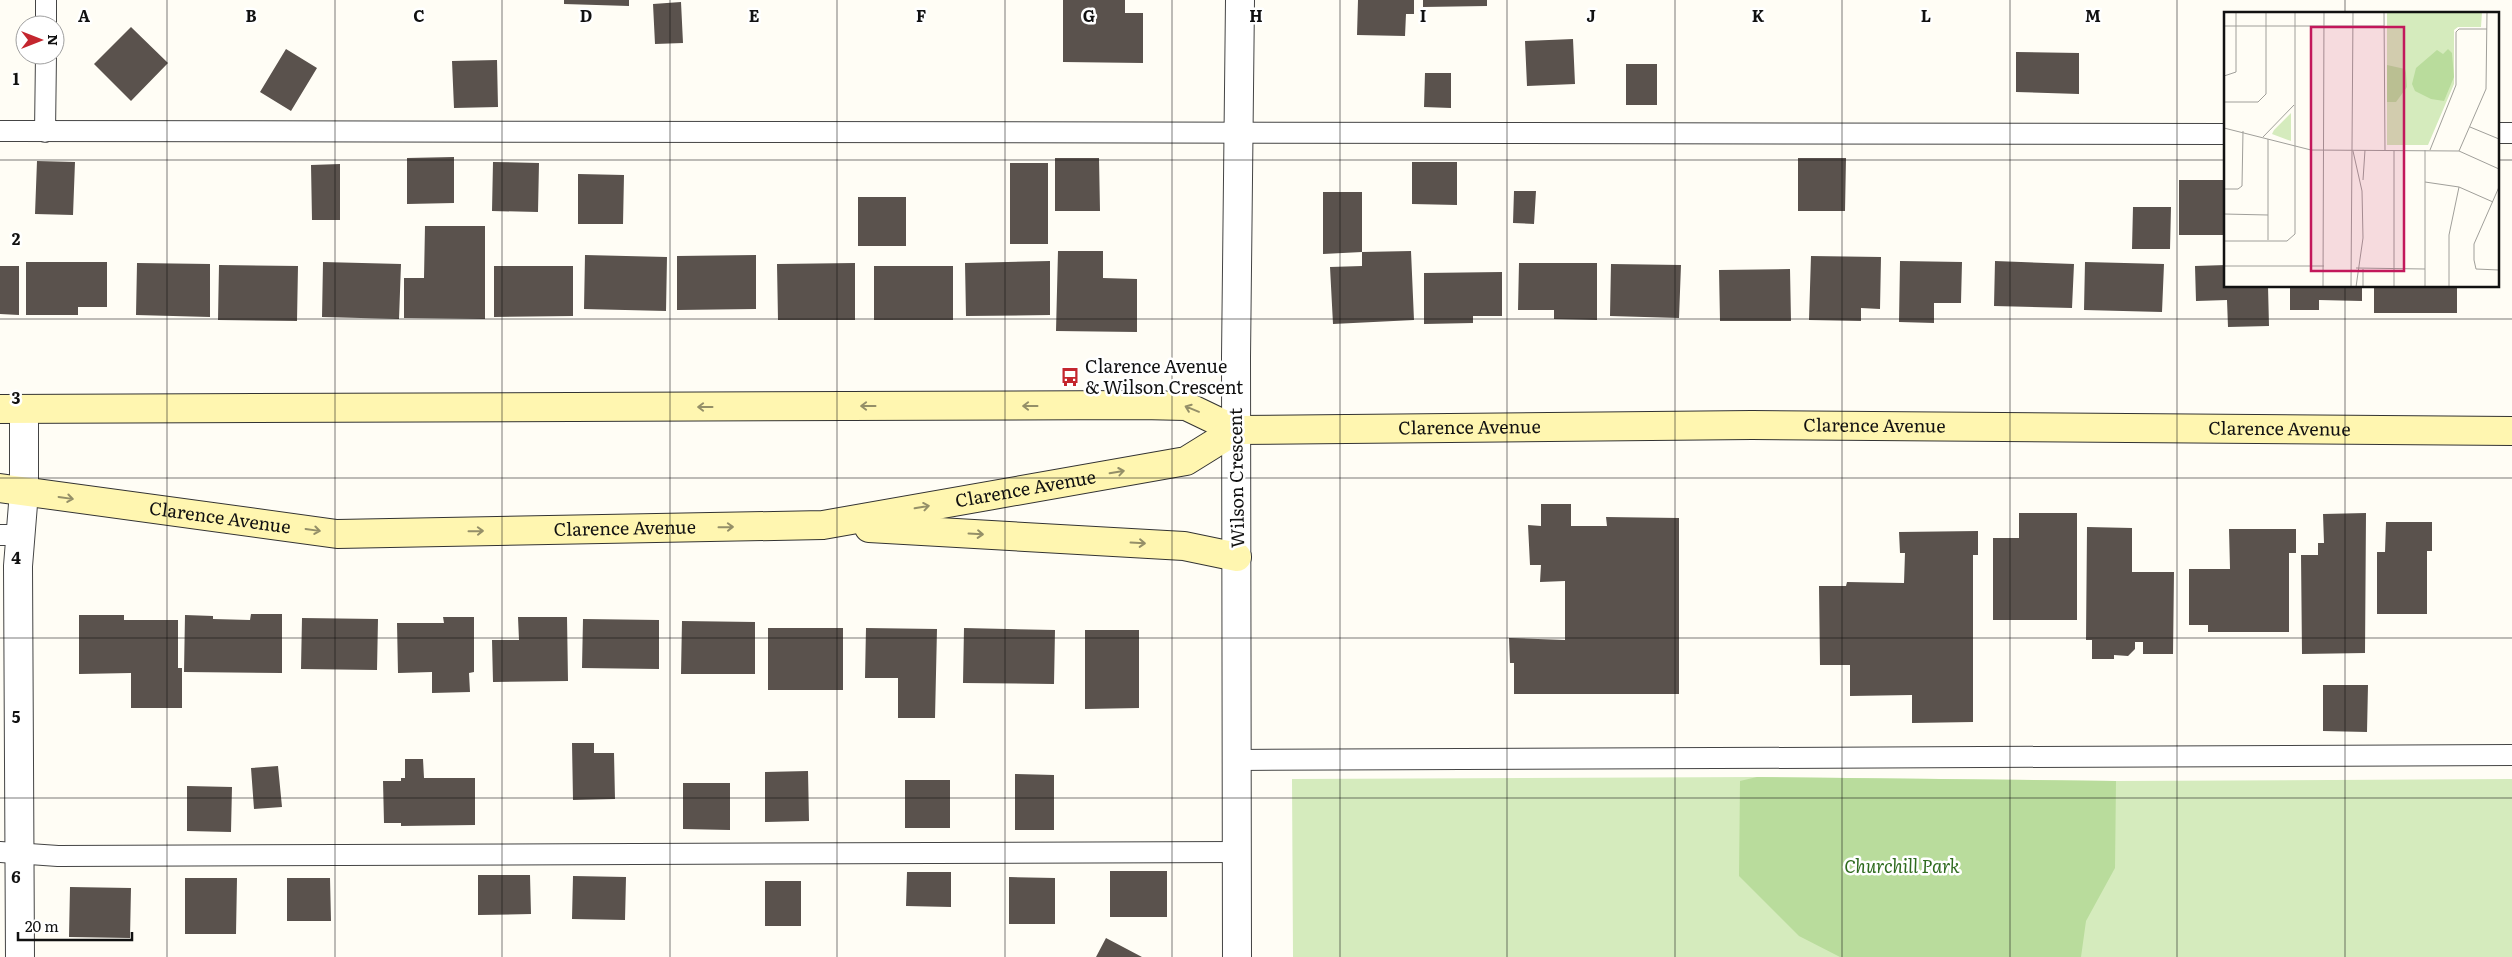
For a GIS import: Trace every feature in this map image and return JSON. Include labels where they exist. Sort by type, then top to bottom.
[{"type":"main road","name":"Clarence Avenue","points":[[12,409],[1186,406],[1236,430],[1752,425],[2512,431]]},
{"type":"main road","name":"Clarence Avenue","points":[[12,490],[337,534],[822,526],[1186,461],[1236,430]]},
{"type":"main road","points":[[822,526],[1184,546],[1238,557]]},
{"type":"street","name":"Wilson Crescent","points":[[1237,957],[1238,557],[1236,430],[1240,0]]},
{"type":"street","points":[[12,409],[10,535],[18,566],[10,853],[20,957]]},
{"type":"lane","points":[[46,0],[46,15]]},
{"type":"lane","points":[[45,132],[46,65]]},
{"type":"lane","points":[[0,132],[2224,134]]},
{"type":"lane","points":[[1237,760],[2512,755]]},
{"type":"lane","points":[[10,853],[58,856],[1237,852]]},
{"type":"green space","name":"Churchill Park","points":[[1757,777],[2116,781],[2512,779],[2512,957],[1293,957],[1292,779]]},
{"type":"green space","points":[[1757,777],[2116,781],[2115,868],[2086,921],[2081,957],[1840,957],[1799,936],[1739,876],[1740,781]]},
{"type":"building","points":[[564,0],[629,0],[629,6],[564,4]]},
{"type":"building","points":[[1063,0],[1125,0],[1125,13],[1143,13],[1143,63],[1063,62]]},
{"type":"building","points":[[1358,0],[1414,0],[1414,14],[1406,14],[1405,36],[1357,35]]},
{"type":"building","points":[[1423,0],[1487,0],[1487,6],[1423,7]]},
{"type":"building","points":[[681,2],[683,43],[655,44],[653,4]]},
{"type":"building","points":[[131,27],[168,63],[131,101],[94,64]]},
{"type":"building","points":[[1573,39],[1575,84],[1527,86],[1525,41]]},
{"type":"building","points":[[286,49],[317,68],[291,111],[260,92]]},
{"type":"building","points":[[2016,52],[2079,53],[2079,94],[2016,92]]},
{"type":"building","points":[[497,60],[498,107],[454,108],[452,61]]},
{"type":"building","points":[[1626,64],[1657,64],[1657,105],[1626,105]]},
{"type":"building","points":[[1425,73],[1451,73],[1451,108],[1424,107]]},
{"type":"building","points":[[454,157],[454,203],[407,204],[407,158]]},
{"type":"building","points":[[1055,158],[1099,158],[1100,211],[1055,211]]},
{"type":"building","points":[[1798,158],[1846,158],[1845,211],[1798,211]]},
{"type":"building","points":[[37,161],[75,162],[73,215],[35,214]]},
{"type":"building","points":[[493,162],[539,163],[538,212],[492,211]]},
{"type":"building","points":[[1412,162],[1457,162],[1457,205],[1412,204]]},
{"type":"building","points":[[1010,163],[1048,163],[1048,244],[1010,244]]},
{"type":"building","points":[[340,164],[340,220],[312,220],[311,165]]},
{"type":"building","points":[[578,174],[624,175],[623,224],[578,224]]},
{"type":"building","points":[[2179,180],[2223,180],[2223,235],[2179,235]]},
{"type":"building","points":[[1514,191],[1536,191],[1534,224],[1513,223]]},
{"type":"building","points":[[1323,192],[1362,192],[1362,252],[1323,254]]},
{"type":"building","points":[[858,197],[906,197],[906,246],[858,246]]},
{"type":"building","points":[[2133,207],[2171,207],[2170,249],[2132,249]]},
{"type":"building","points":[[425,226],[485,226],[485,319],[404,318],[404,278],[424,278]]},
{"type":"building","points":[[1058,251],[1103,251],[1103,278],[1137,279],[1137,332],[1056,331]]},
{"type":"building","points":[[1411,251],[1414,320],[1333,324],[1330,267],[1362,266],[1362,252]]},
{"type":"building","points":[[585,255],[667,257],[666,311],[584,309]]},
{"type":"building","points":[[756,255],[756,309],[677,310],[677,256]]},
{"type":"building","points":[[1811,256],[1881,257],[1880,309],[1861,308],[1861,321],[1809,320]]},
{"type":"building","points":[[1050,261],[1050,315],[966,316],[965,263]]},
{"type":"building","points":[[1900,261],[1962,262],[1961,303],[1934,303],[1934,323],[1899,322]]},
{"type":"building","points":[[1995,261],[2074,264],[2072,308],[1994,306]]},
{"type":"building","points":[[26,262],[107,262],[107,307],[78,307],[78,315],[26,315]]},
{"type":"building","points":[[323,262],[401,264],[399,319],[322,317]]},
{"type":"building","points":[[2085,262],[2164,264],[2162,312],[2084,310]]},
{"type":"building","points":[[137,263],[210,264],[210,317],[136,315]]},
{"type":"building","points":[[855,263],[855,320],[778,320],[777,264]]},
{"type":"building","points":[[1519,263],[1597,263],[1597,320],[1554,319],[1554,310],[1518,310]]},
{"type":"building","points":[[1611,264],[1681,265],[1679,318],[1610,316]]},
{"type":"building","points":[[219,265],[298,266],[297,321],[218,320]]},
{"type":"building","points":[[2224,265],[2224,288],[2268,288],[2269,326],[2228,327],[2227,300],[2196,301],[2195,266]]},
{"type":"building","points":[[0,266],[19,266],[19,315],[0,314]]},
{"type":"building","points":[[494,266],[573,266],[573,316],[494,317]]},
{"type":"building","points":[[874,266],[953,266],[953,320],[874,320]]},
{"type":"building","points":[[1790,269],[1791,321],[1720,321],[1719,270]]},
{"type":"building","points":[[1502,272],[1502,316],[1473,316],[1473,323],[1424,324],[1424,273]]},
{"type":"building","points":[[2290,288],[2362,288],[2362,301],[2319,300],[2319,310],[2290,310]]},
{"type":"building","points":[[2374,288],[2457,288],[2457,313],[2374,313]]},
{"type":"building","points":[[1541,504],[1571,504],[1571,526],[1607,526],[1606,517],[1679,518],[1679,694],[1514,694],[1514,663],[1510,663],[1509,638],[1565,640],[1565,581],[1540,582],[1541,565],[1530,565],[1528,525],[1541,526]]},
{"type":"building","points":[[2019,513],[2077,513],[2077,620],[1993,620],[1993,538],[2019,538]]},
{"type":"building","points":[[2366,513],[2365,653],[2302,654],[2301,555],[2318,555],[2318,543],[2324,543],[2323,514]]},
{"type":"building","points":[[2386,522],[2432,522],[2432,551],[2427,551],[2427,614],[2377,614],[2377,552],[2385,552]]},
{"type":"building","points":[[2087,527],[2132,528],[2132,572],[2174,572],[2173,654],[2143,654],[2143,642],[2135,642],[2135,649],[2128,656],[2114,655],[2114,659],[2092,659],[2092,640],[2086,640]]},
{"type":"building","points":[[2229,529],[2296,529],[2296,553],[2289,553],[2289,632],[2208,632],[2208,625],[2189,625],[2189,569],[2230,569]]},
{"type":"building","points":[[1978,531],[1978,555],[1973,555],[1973,722],[1912,723],[1912,695],[1850,696],[1850,665],[1820,665],[1819,586],[1846,586],[1847,582],[1904,583],[1905,553],[1900,553],[1899,532]]},
{"type":"building","points":[[251,614],[282,614],[282,673],[184,672],[185,615],[213,616],[213,619],[250,620]]},
{"type":"building","points":[[79,615],[124,615],[124,620],[178,620],[178,668],[182,668],[182,708],[131,708],[131,673],[79,674]]},
{"type":"building","points":[[443,617],[474,617],[474,672],[469,673],[470,692],[432,693],[432,672],[398,673],[397,623],[444,623]]},
{"type":"building","points":[[518,617],[567,617],[568,681],[493,682],[492,640],[519,640]]},
{"type":"building","points":[[302,618],[378,619],[377,670],[301,669]]},
{"type":"building","points":[[583,619],[659,620],[659,669],[582,668]]},
{"type":"building","points":[[682,621],[755,622],[755,674],[681,674]]},
{"type":"building","points":[[768,628],[843,628],[843,690],[768,690]]},
{"type":"building","points":[[866,628],[937,629],[935,718],[898,718],[898,678],[865,678]]},
{"type":"building","points":[[964,628],[1055,630],[1054,684],[963,683]]},
{"type":"building","points":[[1085,630],[1139,630],[1139,708],[1085,709]]},
{"type":"building","points":[[2323,685],[2368,685],[2367,732],[2323,731]]},
{"type":"building","points":[[572,743],[594,743],[594,753],[614,753],[615,799],[573,800]]},
{"type":"building","points":[[405,759],[423,759],[424,778],[475,778],[475,825],[401,826],[401,823],[384,823],[383,781],[401,781],[401,778],[405,778]]},
{"type":"building","points":[[278,766],[282,807],[254,809],[251,768]]},
{"type":"building","points":[[808,771],[809,821],[765,822],[765,772]]},
{"type":"building","points":[[1015,774],[1054,775],[1054,830],[1015,830]]},
{"type":"building","points":[[905,780],[950,780],[950,828],[905,828]]},
{"type":"building","points":[[683,783],[730,783],[730,830],[683,829]]},
{"type":"building","points":[[187,786],[232,787],[231,832],[187,831]]},
{"type":"building","points":[[1110,871],[1167,871],[1167,917],[1110,917]]},
{"type":"building","points":[[907,872],[951,872],[951,907],[906,906]]},
{"type":"building","points":[[478,875],[530,875],[531,914],[478,915]]},
{"type":"building","points":[[573,876],[626,877],[625,920],[572,919]]},
{"type":"building","points":[[1009,877],[1055,878],[1055,924],[1009,924]]},
{"type":"building","points":[[185,878],[237,878],[236,934],[185,934]]},
{"type":"building","points":[[287,878],[330,878],[331,921],[287,921]]},
{"type":"building","points":[[765,881],[801,881],[801,926],[765,926]]},
{"type":"building","points":[[70,887],[131,888],[130,938],[69,937]]},
{"type":"building","points":[[1106,938],[1142,957],[1096,957]]},
{"type":"place","name":"Clarence Avenue & Wilson Crescent","points":[[1070,377]]}]
